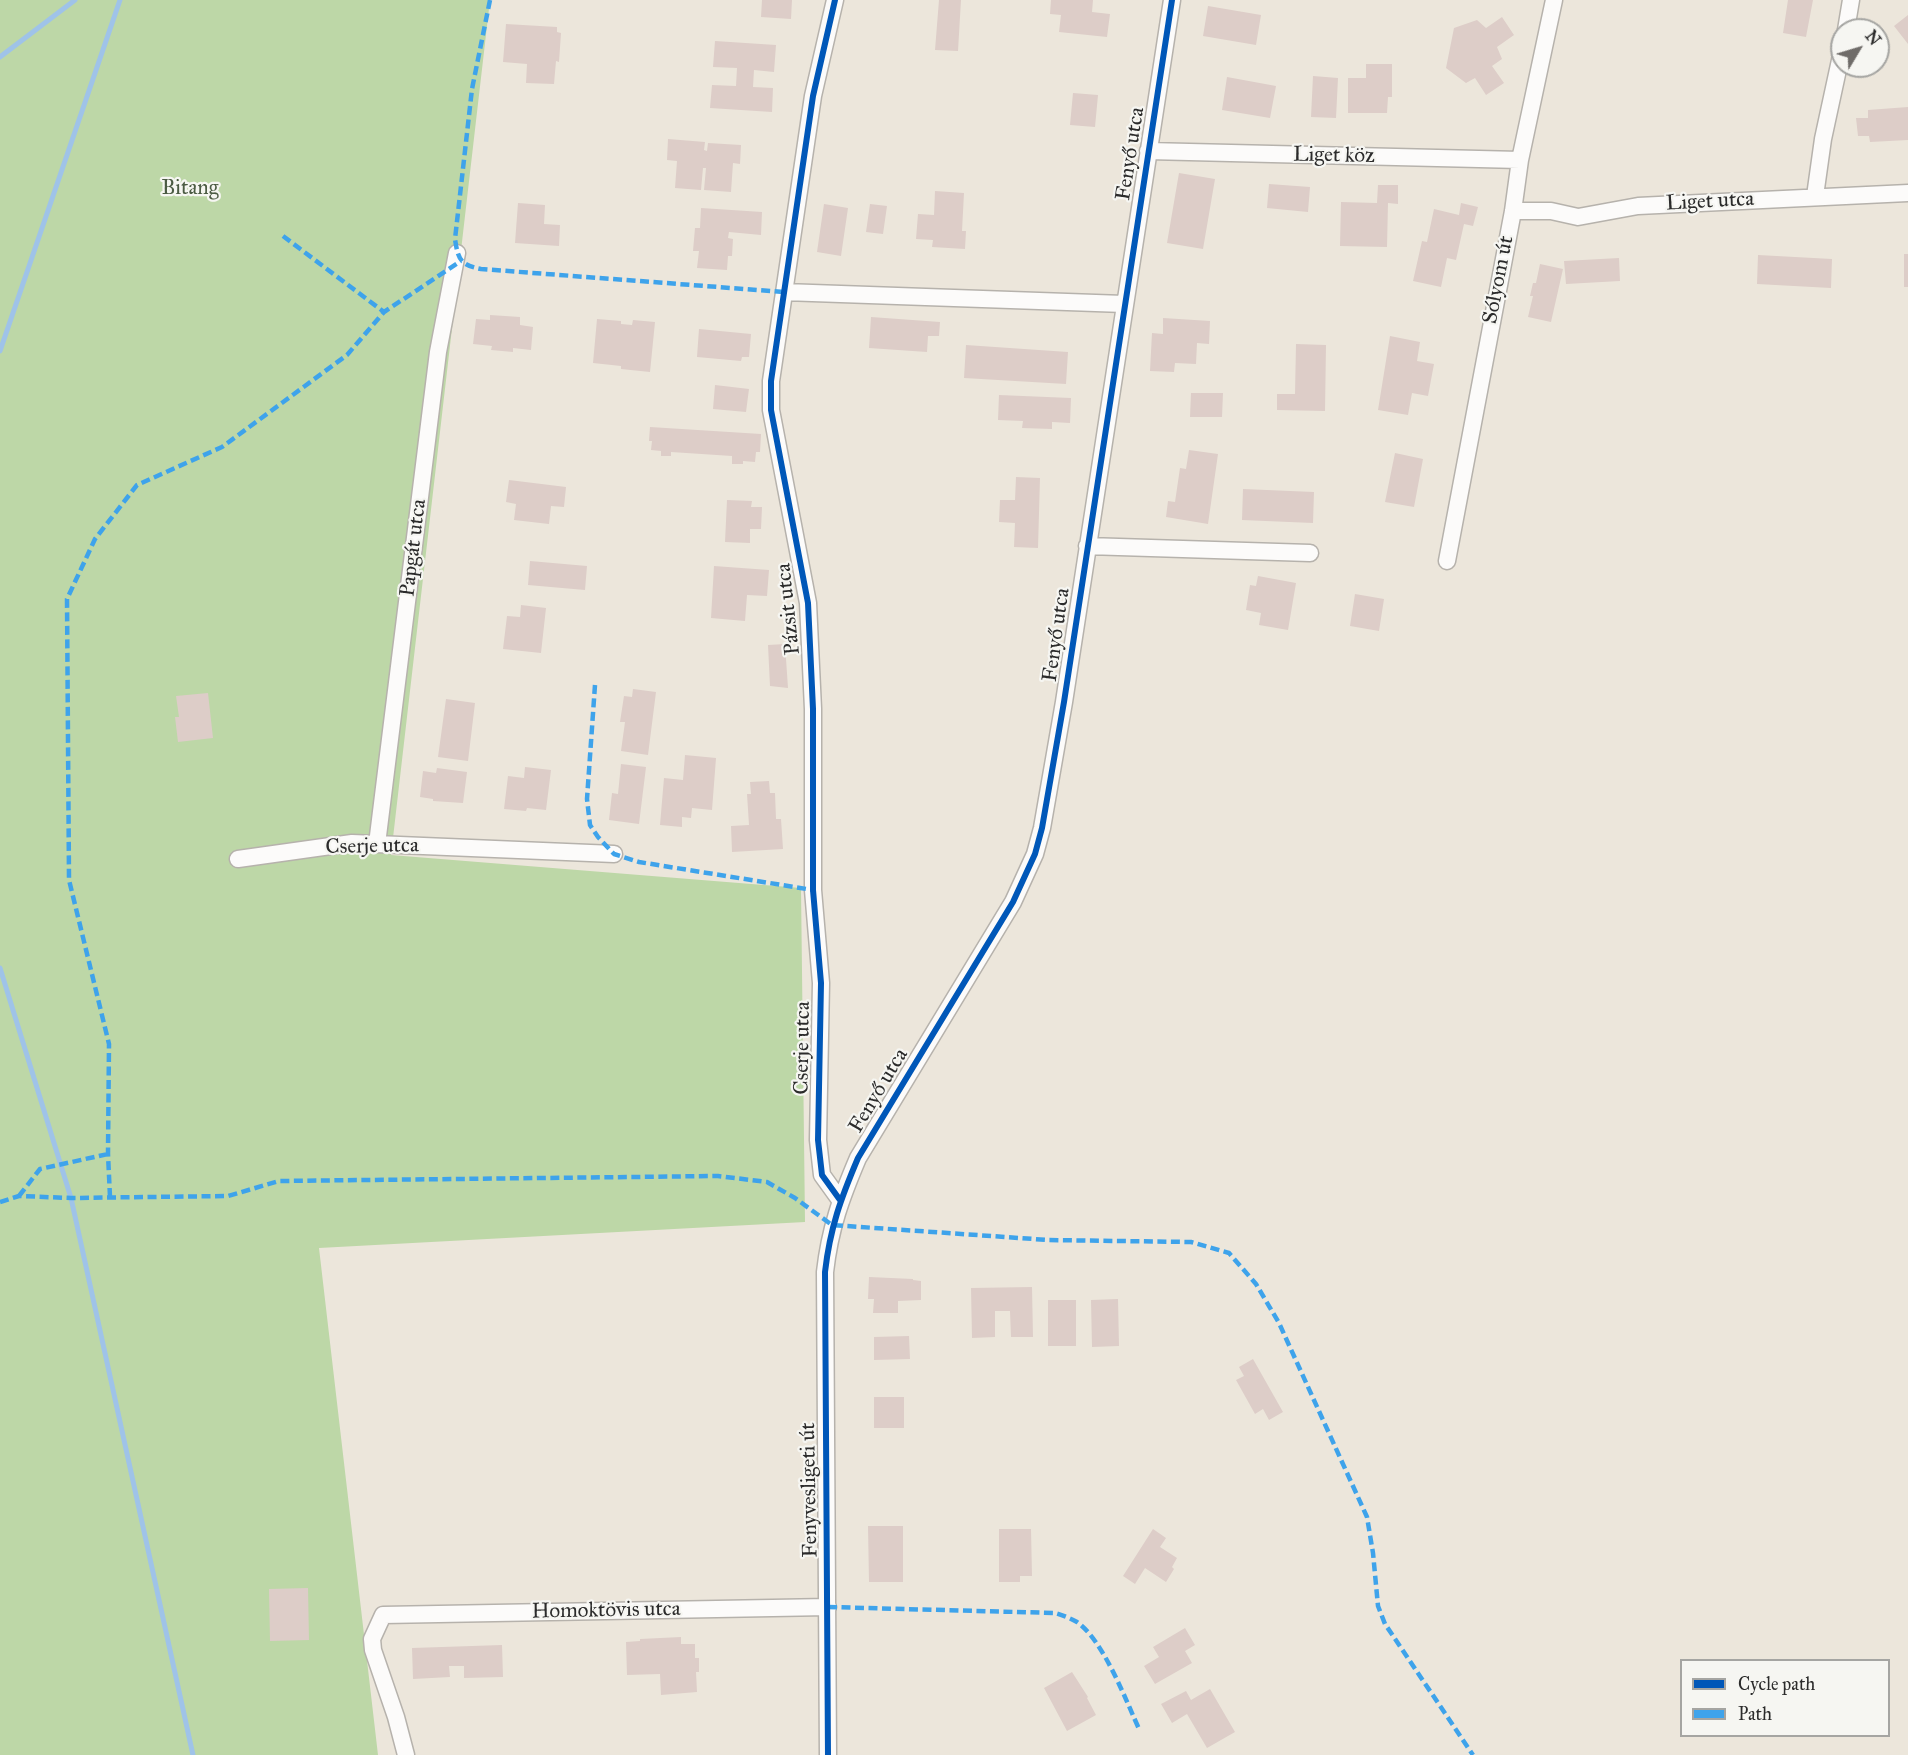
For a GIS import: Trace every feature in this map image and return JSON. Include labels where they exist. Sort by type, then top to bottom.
[{"type":"street","name":"Pázsit utca","points":[[813,890],[813,709],[808,603],[771,410],[771,381],[813,96],[835,0]]},
{"type":"street","name":"Fenyő utca","points":[[832,1226],[840,1200],[858,1158],[999,927],[1035,854],[1048,800],[1172,0]]},
{"type":"street","name":"Sólyom út","points":[[1447,561],[1513,211],[1520,160],[1554,0]]},
{"type":"street","points":[[1848,18],[1851,0]]},
{"type":"street","points":[[1815,196],[1823,139],[1836,78]]},
{"type":"street","name":"Liget köz","points":[[1148,151],[1520,160]]},
{"type":"street","name":"Liget utca","points":[[1513,211],[1551,211],[1578,217],[1638,206],[1908,193]]},
{"type":"street","name":"Papgát utca","points":[[377,844],[438,352],[457,253]]},
{"type":"street","points":[[784,292],[1124,304]]},
{"type":"street","points":[[1087,546],[1310,554]]},
{"type":"street","name":"Cserje utca","points":[[238,859],[352,843],[614,854]]},
{"type":"street","name":"Cserje utca","points":[[813,890],[821,983],[819,1159],[822,1175],[840,1200]]},
{"type":"street","name":"Fenyvesligeti út","points":[[828,1755],[825,1272],[832,1226]]},
{"type":"street","name":"Homoktövis utca","points":[[406,1755],[396,1717],[373,1650],[372,1639],[383,1615],[828,1607]]},
{"type":"green space","name":"Bitang","points":[[0,0],[490,0],[391,855],[801,888],[805,1222],[319,1248],[378,1755],[0,1755]]},
{"type":"building","points":[[762,0],[792,0],[791,19],[761,17]]},
{"type":"building","points":[[939,0],[961,0],[958,51],[935,50]]},
{"type":"building","points":[[1051,0],[1093,0],[1092,12],[1110,14],[1107,37],[1059,32],[1061,15],[1050,14]]},
{"type":"building","points":[[1788,0],[1813,0],[1806,37],[1783,33]]},
{"type":"building","points":[[1208,6],[1261,15],[1256,45],[1203,36]]},
{"type":"building","points":[[1908,15],[1908,44],[1894,26]]},
{"type":"building","points":[[1502,17],[1514,35],[1497,47],[1502,59],[1492,66],[1504,83],[1486,95],[1475,78],[1466,83],[1446,68],[1454,28],[1477,20],[1486,28]]},
{"type":"building","points":[[506,24],[557,27],[557,32],[561,33],[559,62],[556,61],[554,84],[526,83],[527,64],[503,62]]},
{"type":"building","points":[[715,41],[776,45],[774,72],[754,70],[753,87],[773,88],[772,112],[710,108],[712,85],[736,86],[737,68],[713,67]]},
{"type":"building","points":[[1366,64],[1392,64],[1392,97],[1388,97],[1387,113],[1348,113],[1348,78],[1366,78]]},
{"type":"building","points":[[1313,76],[1338,78],[1336,118],[1311,117]]},
{"type":"building","points":[[1227,77],[1276,86],[1270,118],[1222,110]]},
{"type":"building","points":[[1073,93],[1098,95],[1095,127],[1070,125]]},
{"type":"building","points":[[1908,107],[1908,140],[1870,142],[1869,136],[1858,136],[1856,118],[1868,118],[1868,110]]},
{"type":"building","points":[[668,139],[705,142],[704,150],[707,151],[708,143],[741,145],[740,164],[733,163],[731,192],[704,190],[706,168],[703,168],[701,190],[675,188],[677,161],[667,160]]},
{"type":"building","points":[[1179,173],[1215,179],[1203,249],[1167,243]]},
{"type":"building","points":[[1269,184],[1310,187],[1308,212],[1267,208]]},
{"type":"building","points":[[1378,185],[1398,185],[1398,204],[1388,203],[1387,247],[1340,246],[1341,202],[1377,203]]},
{"type":"building","points":[[935,191],[964,193],[962,231],[966,231],[965,249],[932,247],[933,240],[916,239],[918,214],[934,215]]},
{"type":"building","points":[[518,203],[545,205],[544,224],[560,225],[559,246],[515,243]]},
{"type":"building","points":[[1461,203],[1478,207],[1473,226],[1464,224],[1456,260],[1447,258],[1441,287],[1413,281],[1422,241],[1427,242],[1434,209],[1459,215]]},
{"type":"building","points":[[824,204],[848,208],[841,256],[817,252]]},
{"type":"building","points":[[870,204],[887,206],[883,234],[866,232]]},
{"type":"building","points":[[701,208],[762,212],[761,235],[729,232],[728,238],[733,239],[732,256],[728,256],[727,270],[697,268],[699,251],[693,251],[695,228],[700,228]]},
{"type":"building","points":[[1904,254],[1908,254],[1908,287],[1904,287]]},
{"type":"building","points":[[1758,255],[1832,259],[1831,288],[1757,284]]},
{"type":"building","points":[[1619,258],[1620,281],[1566,284],[1564,261]]},
{"type":"building","points":[[1540,264],[1563,269],[1551,322],[1528,317],[1533,296],[1530,296],[1533,283],[1536,283]]},
{"type":"building","points":[[490,315],[520,317],[520,325],[533,327],[531,350],[513,348],[513,352],[491,350],[492,346],[473,344],[476,319],[490,320]]},
{"type":"building","points":[[871,317],[940,322],[939,336],[928,336],[927,352],[869,348]]},
{"type":"building","points":[[1163,318],[1210,321],[1209,344],[1197,343],[1196,364],[1175,363],[1174,372],[1150,371],[1152,333],[1163,334]]},
{"type":"building","points":[[597,319],[621,321],[621,324],[632,325],[633,320],[655,322],[650,372],[593,363]]},
{"type":"building","points":[[699,329],[751,334],[749,357],[742,357],[741,361],[697,357]]},
{"type":"building","points":[[1390,336],[1420,342],[1417,361],[1434,364],[1428,396],[1412,393],[1408,415],[1378,410]]},
{"type":"building","points":[[1296,344],[1326,345],[1325,411],[1277,410],[1277,394],[1295,394]]},
{"type":"building","points":[[966,345],[1068,352],[1066,384],[964,378]]},
{"type":"building","points":[[715,385],[749,389],[746,412],[713,409]]},
{"type":"building","points":[[1191,393],[1223,393],[1222,417],[1190,417]]},
{"type":"building","points":[[999,395],[1071,398],[1070,423],[1052,422],[1052,429],[1022,428],[1023,421],[998,420]]},
{"type":"building","points":[[650,427],[761,434],[760,452],[756,452],[755,462],[743,461],[743,464],[732,464],[732,456],[671,452],[671,456],[661,456],[661,451],[651,450]]},
{"type":"building","points":[[1189,450],[1218,454],[1208,524],[1166,517],[1168,501],[1175,502],[1180,468],[1186,469]]},
{"type":"building","points":[[1395,453],[1423,459],[1414,507],[1385,502]]},
{"type":"building","points":[[1016,477],[1040,478],[1038,548],[1014,547],[1015,523],[999,522],[1000,500],[1015,500]]},
{"type":"building","points":[[509,480],[566,487],[564,507],[551,506],[549,524],[514,520],[516,504],[506,502]]},
{"type":"building","points":[[1243,489],[1314,492],[1313,523],[1242,520]]},
{"type":"building","points":[[727,500],[752,501],[751,507],[762,507],[761,529],[750,529],[750,543],[725,542]]},
{"type":"building","points":[[530,561],[587,566],[585,590],[528,585]]},
{"type":"building","points":[[714,566],[769,570],[767,596],[747,595],[745,621],[711,618]]},
{"type":"building","points":[[1258,576],[1296,583],[1288,630],[1259,625],[1261,613],[1246,610],[1250,585],[1256,586]]},
{"type":"building","points":[[1355,594],[1384,599],[1379,631],[1350,626]]},
{"type":"building","points":[[521,605],[546,608],[541,653],[503,649],[507,616],[520,617]]},
{"type":"building","points":[[785,644],[788,688],[770,686],[768,645]]},
{"type":"building","points":[[633,689],[656,692],[648,755],[621,751],[625,722],[620,722],[624,696],[632,697]]},
{"type":"building","points":[[208,693],[213,738],[178,742],[175,717],[179,717],[176,696]]},
{"type":"building","points":[[446,699],[475,703],[468,761],[438,757]]},
{"type":"building","points":[[685,755],[716,758],[712,810],[692,808],[691,818],[682,817],[682,827],[660,825],[664,778],[683,780]]},
{"type":"building","points":[[621,764],[646,767],[639,824],[609,820],[612,793],[618,794]]},
{"type":"building","points":[[525,767],[551,770],[546,810],[504,809],[508,776],[524,778]]},
{"type":"building","points":[[437,768],[467,772],[463,803],[433,801],[433,799],[420,797],[423,771],[436,773]]},
{"type":"building","points":[[769,781],[770,793],[775,793],[776,819],[781,819],[783,849],[732,852],[731,826],[749,825],[747,794],[751,794],[750,782]]},
{"type":"building","points":[[869,1277],[921,1281],[921,1300],[898,1301],[898,1313],[873,1313],[874,1299],[868,1299]]},
{"type":"building","points":[[1032,1287],[1033,1337],[1011,1337],[1010,1311],[995,1311],[995,1337],[972,1338],[971,1288]]},
{"type":"building","points":[[1118,1299],[1119,1346],[1092,1347],[1091,1300]]},
{"type":"building","points":[[1048,1300],[1076,1300],[1076,1346],[1048,1346]]},
{"type":"building","points":[[909,1336],[910,1359],[874,1360],[874,1337]]},
{"type":"building","points":[[1253,1359],[1283,1412],[1269,1420],[1263,1409],[1255,1414],[1236,1380],[1244,1376],[1239,1367]]},
{"type":"building","points":[[874,1397],[904,1397],[904,1428],[874,1428]]},
{"type":"building","points":[[868,1526],[903,1526],[903,1582],[869,1582]]},
{"type":"building","points":[[999,1529],[1031,1529],[1032,1576],[1020,1576],[1020,1582],[999,1582]]},
{"type":"building","points":[[1153,1529],[1166,1538],[1160,1547],[1177,1558],[1172,1567],[1174,1569],[1166,1582],[1145,1568],[1135,1584],[1123,1576]]},
{"type":"building","points":[[308,1588],[309,1640],[270,1641],[269,1589]]},
{"type":"building","points":[[1185,1628],[1195,1645],[1185,1651],[1192,1663],[1155,1684],[1144,1666],[1159,1657],[1153,1647]]},
{"type":"building","points":[[681,1637],[681,1644],[695,1644],[695,1658],[699,1658],[699,1672],[696,1672],[697,1692],[661,1695],[660,1674],[627,1675],[626,1642]]},
{"type":"building","points":[[502,1645],[503,1677],[464,1678],[464,1666],[449,1666],[450,1677],[413,1679],[412,1648]]},
{"type":"building","points":[[1072,1672],[1096,1715],[1067,1731],[1044,1688]]},
{"type":"building","points":[[1210,1689],[1235,1732],[1207,1748],[1187,1714],[1172,1723],[1161,1704],[1186,1691],[1191,1700]]},
{"type":"waterway","points":[[0,57],[75,0]]},
{"type":"waterway","points":[[0,351],[120,0]]},
{"type":"waterway","points":[[0,968],[71,1198],[193,1755]]},
{"type":"marked path","points":[[490,0],[472,89],[455,239],[457,252],[464,263],[481,269],[784,292]]},
{"type":"marked path","points":[[283,236],[384,312]]},
{"type":"marked path","points":[[110,1197],[109,1044],[69,880],[67,599],[95,539],[137,485],[222,447],[347,355],[384,312],[461,261]]},
{"type":"marked path","points":[[595,685],[587,799],[590,825],[614,854],[639,862],[813,890]]},
{"type":"marked path","points":[[19,1196],[40,1169],[108,1154]]},
{"type":"marked path","points":[[0,1202],[19,1196],[71,1198],[228,1196],[279,1181],[718,1176],[767,1182],[795,1198],[832,1225],[1048,1240],[1191,1242],[1229,1253],[1256,1284],[1279,1323],[1367,1517],[1378,1606],[1385,1624],[1473,1755]]},
{"type":"marked path","points":[[828,1607],[1055,1613],[1066,1617],[1077,1622],[1096,1643],[1113,1672],[1140,1731]]},
{"type":"cycle path","points":[[835,0],[813,96],[771,381],[771,410],[808,603],[813,709],[813,890],[821,983],[818,1140],[822,1175],[840,1200]]},
{"type":"cycle path","points":[[828,1755],[825,1272],[830,1241],[841,1200],[858,1158],[1013,902],[1035,854],[1042,828],[1064,702],[1172,0]]}]
